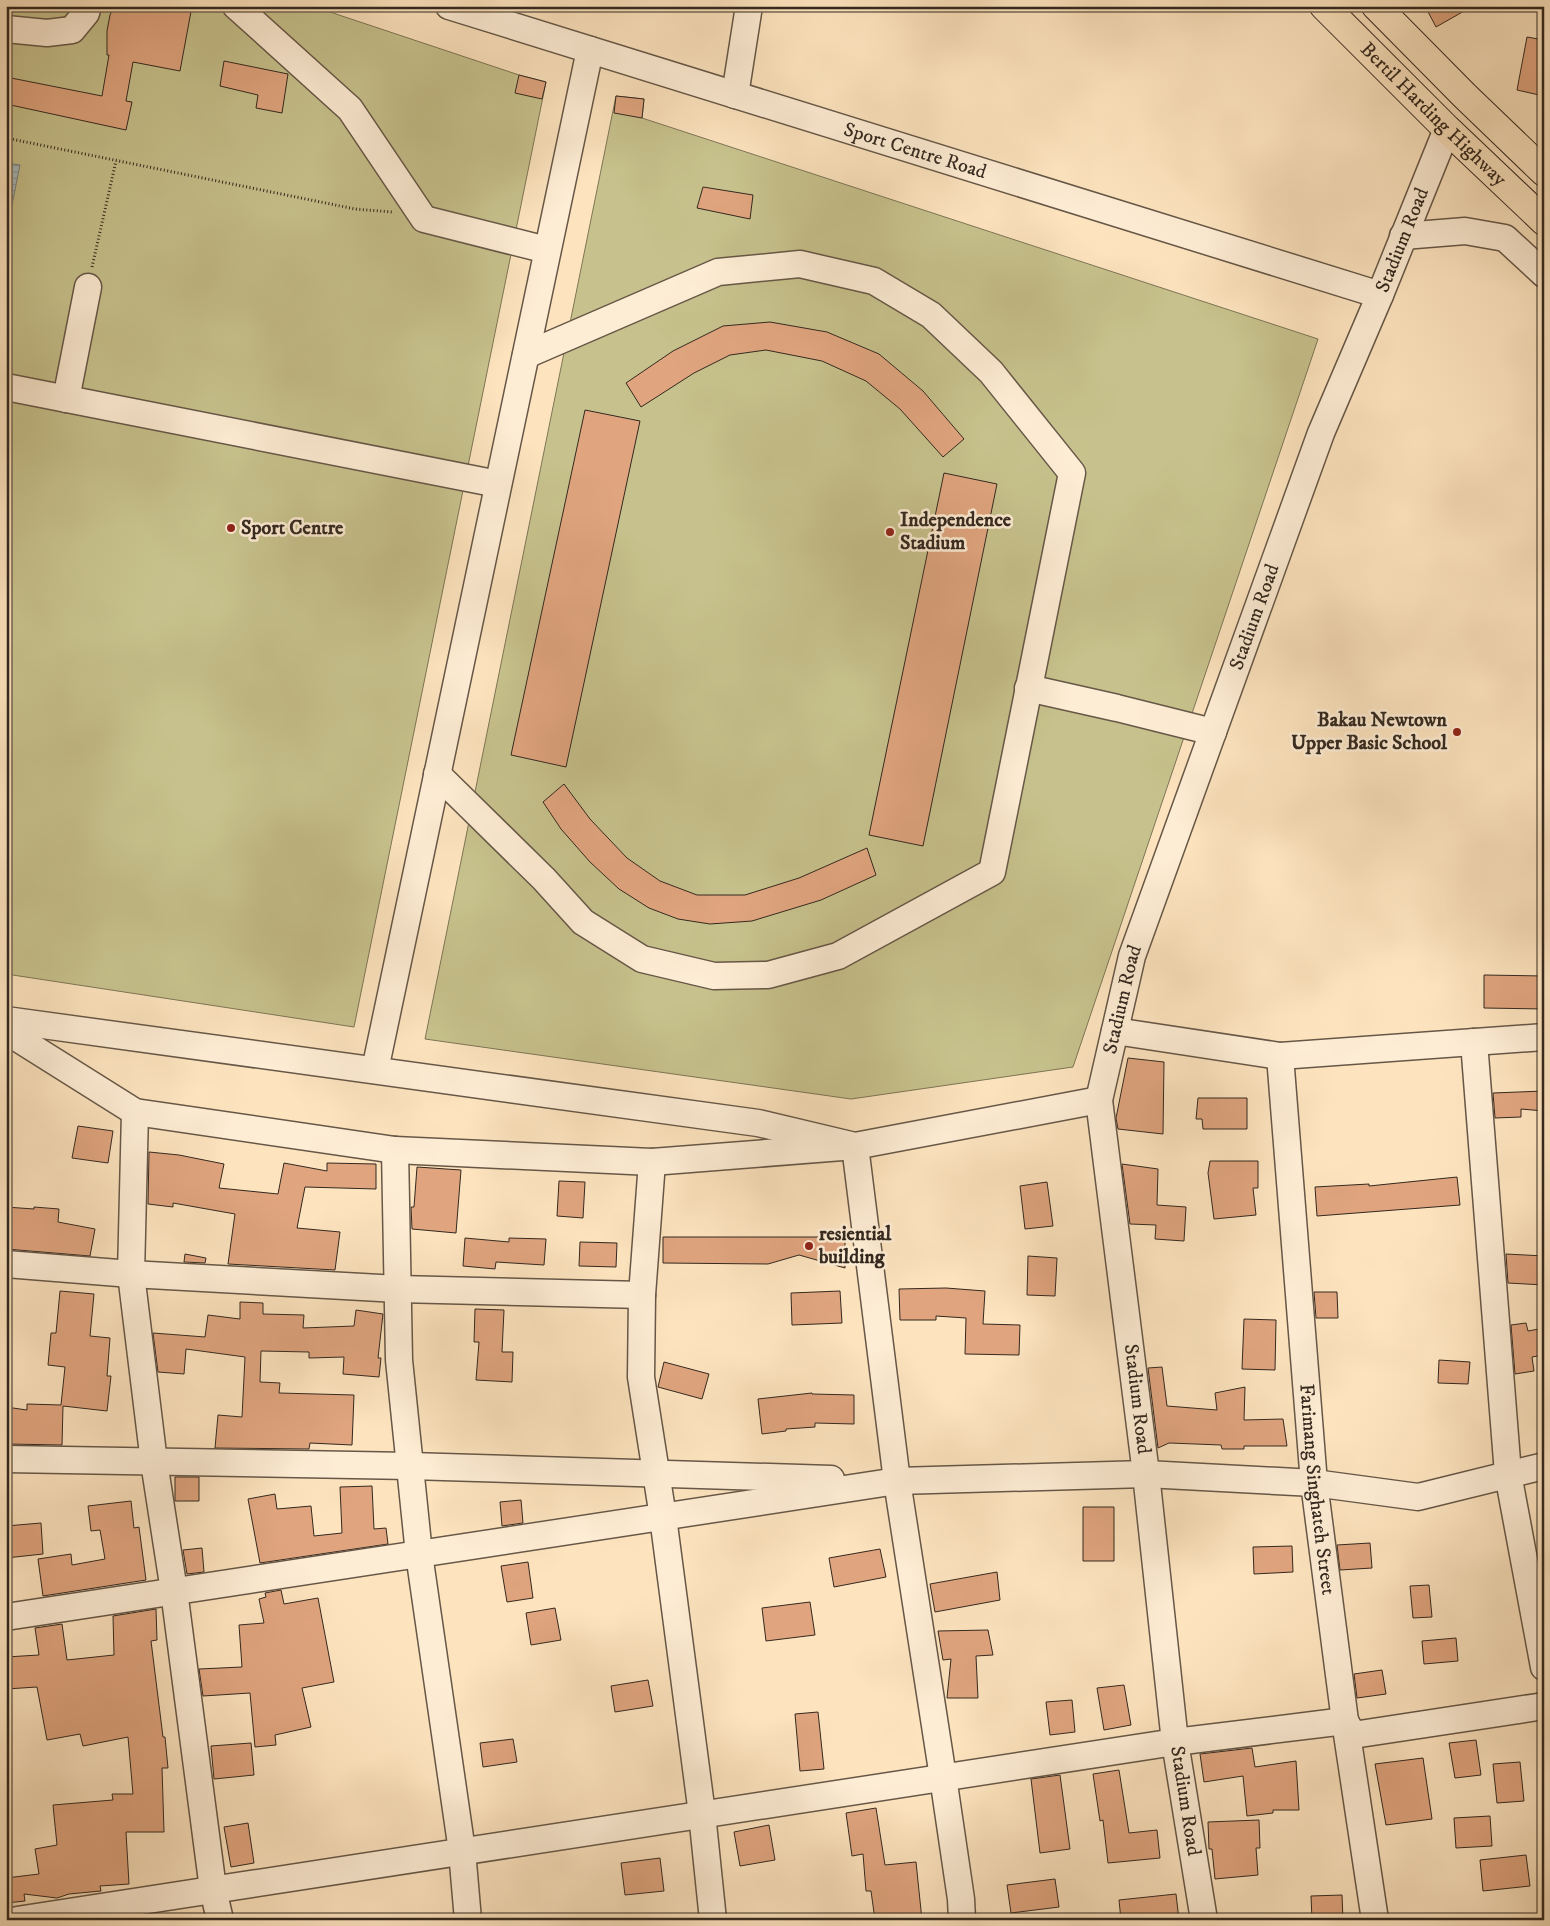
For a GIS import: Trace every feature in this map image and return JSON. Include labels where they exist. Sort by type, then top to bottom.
[{"type":"main road","name":"Bertil Harding Highway","points":[[1324,6],[1447,129],[1544,222]]},
{"type":"main road","name":"Bertil Harding Highway","points":[[1376,6],[1544,172]]},
{"type":"street","points":[[6,29],[47,33],[72,30],[86,13],[88,6]]},
{"type":"street","points":[[236,6],[350,109],[424,218],[547,250]]},
{"type":"street","name":"Sport Centre Road","points":[[449,6],[1380,294]]},
{"type":"street","points":[[735,95],[749,6]]},
{"type":"street","points":[[1392,6],[1403,32]]},
{"type":"street","points":[[375,1070],[590,50]]},
{"type":"street","name":"Stadium Road","points":[[1204,1920],[1175,1742],[1146,1474],[1099,1100],[1132,956],[1321,433],[1447,129]]},
{"type":"street","points":[[1404,236],[1465,231],[1505,238],[1544,274]]},
{"type":"street","points":[[437,774],[544,879],[583,922],[642,959],[714,976],[768,975],[838,956],[992,872],[1072,473],[991,372],[931,315],[874,281],[800,264],[718,272],[526,354]]},
{"type":"street","points":[[66,398],[90,278]]},
{"type":"street","points":[[6,387],[498,484]]},
{"type":"street","points":[[1028,688],[1213,732]]},
{"type":"street","points":[[6,1020],[758,1123],[855,1146]]},
{"type":"street","points":[[6,1031],[135,1112],[395,1150],[652,1162],[855,1146],[1099,1100]]},
{"type":"street","points":[[1115,1031],[1280,1056],[1544,1037]]},
{"type":"street","points":[[1474,1042],[1508,1474],[1544,1667]]},
{"type":"street","name":"Farimang Singhateh Street","points":[[1280,1056],[1314,1483],[1375,1920]]},
{"type":"street","points":[[135,1112],[131,1274],[154,1462],[174,1591],[213,1889],[220,1920]]},
{"type":"street","points":[[855,1146],[897,1481],[943,1777],[961,1899],[962,1920]]},
{"type":"street","points":[[395,1150],[399,1360],[419,1554],[462,1851],[468,1920]]},
{"type":"street","points":[[652,1162],[642,1295],[641,1378],[663,1517],[714,1920]]},
{"type":"street","points":[[6,1264],[131,1274],[398,1289],[642,1295]]},
{"type":"street","points":[[6,1459],[410,1466],[897,1481],[1146,1474],[1314,1483],[1418,1497],[1544,1466]]},
{"type":"street","points":[[6,1617],[897,1481]]},
{"type":"street","points":[[17,1920],[1175,1742],[1346,1721],[1354,1735],[1544,1706]]},
{"type":"path","points":[[6,138],[355,209],[382,210],[424,218]]},
{"type":"path","points":[[90,278],[116,161]]},
{"type":"shaded area","name":"Sport Centre","points":[[6,6],[312,6],[519,75],[546,82],[354,1027],[6,974]]},
{"type":"shaded area","name":"Independence Stadium","points":[[616,96],[644,99],[642,118],[1318,339],[1073,1067],[851,1099],[425,1039]]},
{"type":"shaded area","points":[[6,163],[20,165],[9,220],[6,219]]},
{"type":"building","points":[[114,6],[192,6],[180,71],[133,62],[126,101],[132,102],[126,130],[6,104],[6,77],[102,96],[109,55],[107,55],[107,31]]},
{"type":"building","points":[[1425,6],[1473,6],[1436,27]]},
{"type":"building","points":[[1527,37],[1544,40],[1544,71],[1539,95],[1517,90]]},
{"type":"building","points":[[224,61],[288,74],[282,113],[256,108],[258,95],[220,86]]},
{"type":"building","points":[[519,75],[546,82],[542,99],[515,93]]},
{"type":"building","points":[[616,96],[644,99],[642,118],[614,113]]},
{"type":"building","points":[[703,187],[753,195],[750,219],[697,208]]},
{"type":"building","points":[[770,322],[827,332],[879,354],[923,391],[964,439],[943,457],[900,409],[866,381],[822,361],[766,350],[730,355],[694,373],[641,407],[626,383],[673,351],[723,326]]},
{"type":"building","points":[[585,410],[640,421],[566,767],[511,755]]},
{"type":"building","points":[[944,473],[997,484],[923,846],[869,835]]},
{"type":"building","points":[[564,784],[590,819],[627,858],[660,881],[697,895],[745,895],[799,878],[867,848],[876,875],[821,900],[752,921],[710,924],[678,919],[649,908],[619,889],[590,862],[561,829],[543,802]]},
{"type":"building","points":[[1484,975],[1544,976],[1544,1009],[1484,1008]]},
{"type":"building","points":[[1128,1058],[1164,1062],[1163,1134],[1118,1129],[1116,1118]]},
{"type":"building","points":[[1544,1091],[1544,1111],[1521,1109],[1521,1117],[1495,1118],[1493,1093]]},
{"type":"building","points":[[1198,1098],[1247,1098],[1247,1129],[1203,1129],[1202,1119],[1196,1119]]},
{"type":"building","points":[[78,1126],[113,1131],[108,1163],[72,1158]]},
{"type":"building","points":[[149,1152],[179,1155],[224,1164],[219,1188],[278,1194],[284,1163],[327,1171],[327,1163],[376,1164],[376,1189],[305,1187],[297,1228],[340,1232],[335,1270],[228,1264],[235,1214],[173,1203],[173,1207],[148,1204]]},
{"type":"building","points":[[1210,1161],[1258,1161],[1258,1188],[1253,1188],[1256,1215],[1214,1219],[1208,1173]]},
{"type":"building","points":[[1122,1164],[1158,1169],[1157,1205],[1186,1207],[1184,1241],[1155,1239],[1156,1225],[1130,1224]]},
{"type":"building","points":[[417,1167],[461,1170],[456,1233],[412,1229],[411,1207],[414,1207]]},
{"type":"building","points":[[1457,1177],[1460,1205],[1317,1216],[1315,1187],[1369,1184],[1369,1186]]},
{"type":"building","points":[[559,1181],[585,1182],[583,1218],[557,1216]]},
{"type":"building","points":[[1047,1182],[1053,1226],[1025,1229],[1020,1186]]},
{"type":"building","points":[[6,1207],[59,1209],[58,1222],[95,1229],[90,1256],[6,1249]]},
{"type":"building","points":[[663,1237],[845,1237],[845,1268],[799,1255],[768,1264],[663,1263]]},
{"type":"building","points":[[465,1238],[509,1242],[509,1238],[546,1239],[544,1265],[496,1262],[495,1269],[463,1266]]},
{"type":"building","points":[[580,1242],[617,1243],[616,1267],[579,1266]]},
{"type":"building","points":[[185,1254],[206,1258],[205,1263],[184,1262]]},
{"type":"building","points":[[1506,1254],[1544,1256],[1544,1285],[1508,1283]]},
{"type":"building","points":[[1028,1256],[1057,1258],[1055,1296],[1027,1295]]},
{"type":"building","points":[[946,1288],[985,1291],[983,1324],[1020,1325],[1019,1355],[965,1354],[966,1318],[936,1316],[936,1320],[900,1320],[899,1289]]},
{"type":"building","points":[[60,1291],[94,1294],[90,1336],[110,1338],[107,1376],[111,1376],[107,1411],[63,1406],[62,1445],[6,1444],[6,1407],[27,1410],[27,1404],[61,1405],[65,1367],[48,1365],[51,1333],[56,1333]]},
{"type":"building","points":[[840,1291],[842,1323],[792,1325],[791,1293]]},
{"type":"building","points":[[1314,1292],[1337,1292],[1338,1318],[1316,1318]]},
{"type":"building","points":[[240,1302],[263,1303],[263,1314],[304,1315],[303,1328],[354,1326],[356,1310],[383,1314],[378,1358],[381,1358],[379,1377],[343,1374],[344,1357],[309,1358],[309,1352],[261,1351],[260,1382],[280,1383],[279,1393],[354,1395],[352,1445],[310,1443],[309,1449],[215,1448],[218,1415],[242,1417],[245,1357],[186,1349],[184,1374],[158,1372],[153,1333],[205,1337],[208,1315],[240,1319]]},
{"type":"building","points":[[475,1309],[504,1310],[502,1352],[513,1352],[512,1382],[476,1380],[479,1342],[474,1342]]},
{"type":"building","points":[[1244,1319],[1276,1320],[1275,1370],[1242,1369]]},
{"type":"building","points":[[1526,1323],[1528,1331],[1544,1328],[1544,1355],[1532,1357],[1534,1371],[1515,1374],[1511,1325]]},
{"type":"building","points":[[1439,1360],[1470,1362],[1468,1384],[1438,1383]]},
{"type":"building","points":[[664,1362],[709,1374],[702,1399],[658,1387]]},
{"type":"building","points":[[1162,1367],[1167,1406],[1217,1410],[1215,1393],[1245,1387],[1244,1420],[1283,1419],[1287,1446],[1244,1446],[1244,1449],[1222,1449],[1221,1445],[1169,1443],[1158,1448],[1148,1368]]},
{"type":"building","points":[[812,1393],[854,1395],[854,1424],[815,1423],[815,1427],[786,1429],[786,1431],[762,1434],[758,1399]]},
{"type":"building","points":[[175,1477],[199,1477],[199,1501],[175,1501]]},
{"type":"building","points":[[372,1486],[374,1529],[386,1528],[388,1544],[260,1563],[248,1499],[275,1494],[277,1509],[311,1506],[314,1536],[342,1533],[340,1487]]},
{"type":"building","points":[[521,1500],[523,1523],[502,1526],[500,1502]]},
{"type":"building","points":[[131,1501],[134,1528],[139,1527],[146,1580],[43,1596],[38,1559],[71,1554],[72,1565],[105,1559],[100,1530],[91,1531],[88,1506]]},
{"type":"building","points":[[1083,1507],[1114,1507],[1114,1561],[1083,1561]]},
{"type":"building","points":[[41,1523],[43,1554],[6,1558],[6,1526]]},
{"type":"building","points":[[1370,1543],[1372,1568],[1340,1570],[1337,1545]]},
{"type":"building","points":[[1292,1546],[1293,1572],[1254,1574],[1253,1547]]},
{"type":"building","points":[[202,1548],[204,1572],[187,1574],[183,1550]]},
{"type":"building","points":[[880,1549],[886,1577],[834,1587],[829,1558]]},
{"type":"building","points":[[528,1562],[533,1598],[507,1602],[501,1566]]},
{"type":"building","points":[[997,1572],[1000,1600],[935,1612],[930,1584]]},
{"type":"building","points":[[1429,1585],[1432,1617],[1413,1618],[1410,1586]]},
{"type":"building","points":[[281,1590],[284,1604],[318,1598],[334,1682],[302,1688],[311,1727],[275,1735],[276,1745],[255,1747],[250,1693],[203,1696],[199,1669],[242,1667],[239,1625],[264,1623],[259,1599],[266,1597],[265,1593]]},
{"type":"building","points":[[810,1602],[815,1635],[766,1641],[762,1608]]},
{"type":"building","points":[[555,1608],[561,1640],[531,1645],[526,1613]]},
{"type":"building","points":[[156,1609],[157,1640],[151,1641],[168,1768],[162,1768],[164,1832],[126,1832],[129,1884],[100,1886],[101,1891],[69,1894],[57,1898],[24,1894],[25,1901],[6,1903],[6,1878],[39,1874],[35,1849],[57,1845],[53,1805],[113,1800],[112,1794],[133,1794],[128,1737],[83,1746],[80,1734],[47,1740],[37,1687],[6,1689],[6,1657],[39,1655],[35,1628],[62,1624],[67,1660],[114,1655],[113,1616]]},
{"type":"building","points":[[988,1630],[993,1655],[976,1656],[978,1698],[947,1698],[951,1659],[943,1660],[938,1631]]},
{"type":"building","points":[[1456,1638],[1458,1661],[1424,1664],[1422,1641]]},
{"type":"building","points":[[1382,1670],[1386,1694],[1357,1698],[1354,1674]]},
{"type":"building","points":[[648,1680],[653,1706],[615,1712],[611,1686]]},
{"type":"building","points":[[1124,1685],[1131,1725],[1104,1730],[1097,1688]]},
{"type":"building","points":[[1072,1700],[1075,1732],[1050,1735],[1046,1702]]},
{"type":"building","points":[[818,1712],[824,1769],[800,1771],[795,1714]]},
{"type":"building","points":[[513,1739],[517,1762],[483,1767],[480,1743]]},
{"type":"building","points":[[1476,1740],[1481,1775],[1455,1778],[1449,1743]]},
{"type":"building","points":[[251,1743],[254,1775],[214,1779],[211,1746]]},
{"type":"building","points":[[1252,1748],[1255,1767],[1296,1761],[1299,1810],[1273,1810],[1273,1813],[1247,1816],[1243,1776],[1204,1782],[1200,1754]]},
{"type":"building","points":[[1423,1758],[1432,1819],[1386,1825],[1375,1764]]},
{"type":"building","points":[[1520,1762],[1524,1801],[1497,1803],[1493,1764]]},
{"type":"building","points":[[1119,1770],[1129,1833],[1157,1830],[1160,1858],[1108,1863],[1103,1820],[1100,1821],[1093,1774]]},
{"type":"building","points":[[1060,1775],[1070,1849],[1040,1853],[1031,1779]]},
{"type":"building","points":[[876,1808],[885,1865],[916,1862],[922,1920],[875,1920],[871,1891],[866,1891],[863,1854],[852,1856],[846,1813]]},
{"type":"building","points":[[1490,1816],[1492,1846],[1456,1848],[1454,1818]]},
{"type":"building","points":[[1259,1820],[1260,1848],[1256,1848],[1258,1875],[1215,1879],[1212,1849],[1209,1849],[1208,1822]]},
{"type":"building","points":[[248,1823],[254,1863],[231,1867],[224,1827]]},
{"type":"building","points":[[769,1825],[775,1860],[740,1866],[734,1832]]},
{"type":"building","points":[[1526,1855],[1530,1886],[1483,1891],[1480,1860]]},
{"type":"building","points":[[660,1858],[664,1891],[625,1895],[621,1863]]},
{"type":"building","points":[[1055,1879],[1059,1907],[1011,1913],[1007,1885]]},
{"type":"building","points":[[1176,1894],[1179,1920],[1121,1920],[1119,1900]]},
{"type":"building","points":[[1342,1895],[1343,1920],[1312,1920],[1311,1896]]},
{"type":"place","name":"Sport Centre","points":[[231,528]]},
{"type":"place","name":"Independence Stadium","points":[[890,532]]},
{"type":"place","name":"Bakau Newtown Upper Basic School","points":[[1457,732]]},
{"type":"place","name":"resiential building","points":[[809,1246]]}]
